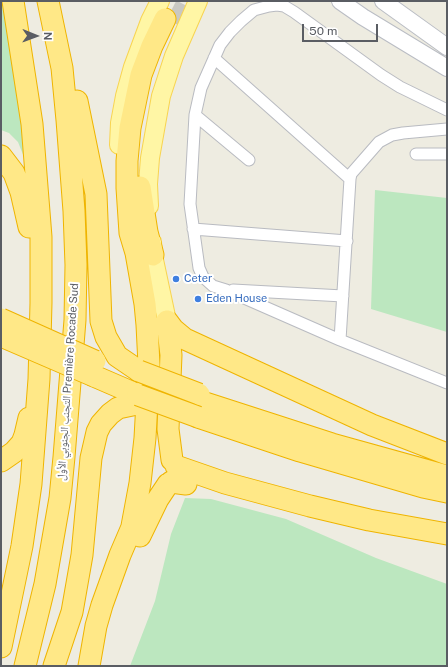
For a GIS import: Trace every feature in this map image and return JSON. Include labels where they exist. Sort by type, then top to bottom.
[{"type":"highway","points":[[1,647],[22,546],[34,461],[39,379],[41,303],[41,237],[32,132],[27,85],[14,1]]},
{"type":"highway","points":[[48,4],[63,38],[96,194],[102,322],[106,337],[138,387]]},
{"type":"highway","name":"التجنب الجنوبي الأول Première Rocade Sud","points":[[25,666],[46,584],[60,498],[75,320],[76,265],[74,211],[67,120],[62,68],[48,4]]},
{"type":"highway","points":[[137,528],[166,498],[180,487],[168,473],[161,333],[153,296],[146,273],[145,254],[130,233],[127,188],[127,161],[130,128],[141,75],[152,46],[168,17]]},
{"type":"highway","points":[[89,666],[96,626],[102,605],[137,528],[140,483],[146,438],[149,365],[145,254],[147,232],[140,186],[142,146],[155,75],[164,49],[168,17]]},
{"type":"highway","points":[[1,156],[14,173],[21,192],[28,219],[34,275],[41,303]]},
{"type":"highway","points":[[1,319],[95,369]]},
{"type":"highway","points":[[167,321],[179,334],[199,346],[372,425],[447,454]]},
{"type":"highway","points":[[100,666],[104,640],[137,528],[141,503],[168,473],[171,355],[167,321]]},
{"type":"highway","points":[[1,336],[95,369],[300,451],[425,479],[447,492]]},
{"type":"highway","points":[[1,461],[14,452],[22,443],[28,425],[35,388],[39,379]]},
{"type":"highway","points":[[54,666],[72,612],[82,555],[91,458],[97,432],[101,424],[110,414],[118,408],[138,387]]},
{"type":"highway","points":[[168,473],[225,483],[369,520],[447,534]]},
{"type":"highway","points":[[425,479],[447,476]]},
{"type":"main road","points":[[153,1],[168,17]]},
{"type":"main road","points":[[168,17],[198,1]]},
{"type":"main road","points":[[168,17],[203,1]]},
{"type":"main road","points":[[340,1],[363,17],[442,65]]},
{"type":"main road","points":[[358,1],[442,65]]},
{"type":"main road","points":[[383,1],[401,5],[447,47]]},
{"type":"main road","points":[[145,254],[167,321]]},
{"type":"street","points":[[447,110],[400,87],[381,75],[284,6],[268,6],[254,10],[230,32],[220,45],[201,88],[195,115],[190,204],[199,268],[203,277],[213,286],[226,290],[340,340],[447,383]]},
{"type":"street","points":[[214,58],[350,179]]},
{"type":"street","points":[[195,115],[249,160]]},
{"type":"street","points":[[340,340],[350,179],[352,174],[379,142],[392,135],[447,129]]},
{"type":"street","points":[[416,154],[447,154]]},
{"type":"street","points":[[193,229],[347,241]]},
{"type":"street","points":[[226,290],[343,296]]},
{"type":"green space","points":[[1,1],[3,1],[15,55],[26,162],[18,142],[9,133],[1,130]]},
{"type":"green space","points":[[375,190],[447,198],[447,332],[371,309]]},
{"type":"green space","points":[[185,498],[211,499],[286,519],[376,558],[447,584],[447,666],[130,666],[155,601],[171,534]]},
{"type":"tunnel","points":[[176,24],[188,1]]},
{"type":"place","name":"Ceter","points":[[176,279]]},
{"type":"place","name":"Eden House","points":[[198,299]]}]
